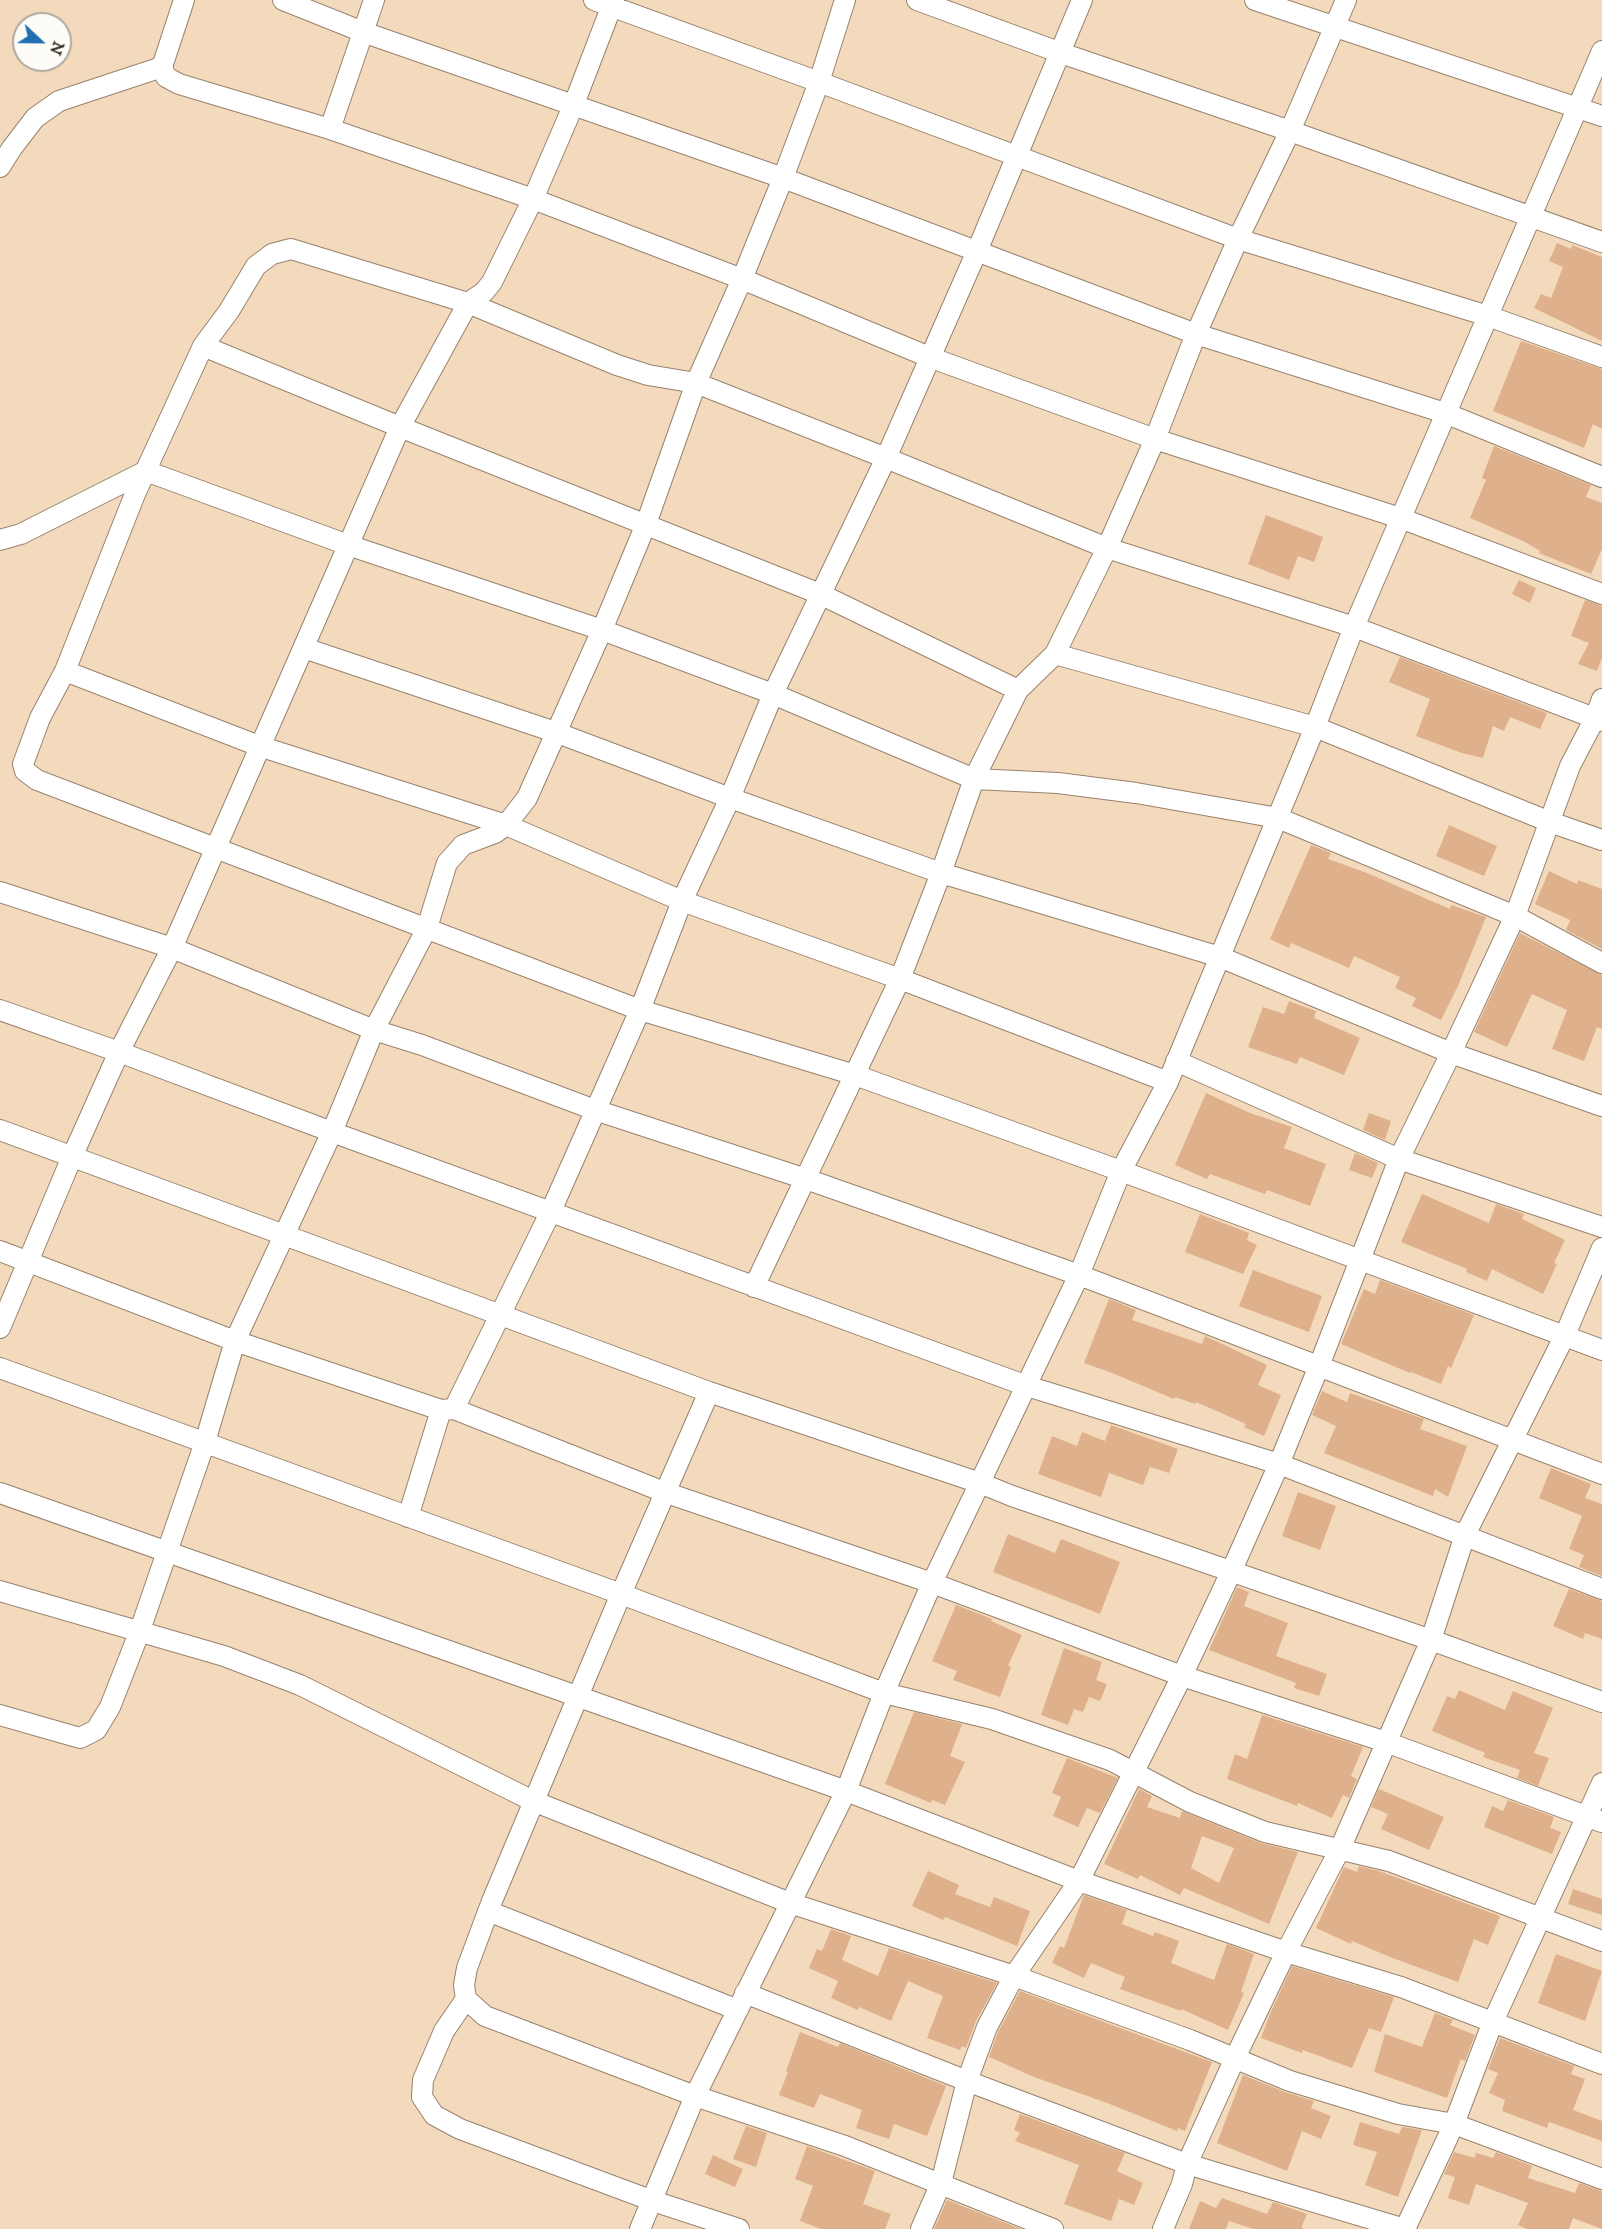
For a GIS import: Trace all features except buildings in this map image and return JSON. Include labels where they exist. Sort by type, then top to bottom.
[{"type":"street","points":[[184,0],[162,67],[166,76],[179,84],[330,129],[533,199],[742,279],[929,357],[1155,439],[1400,518],[1602,594]]},
{"type":"street","points":[[283,0],[363,32],[783,178],[1196,334],[1445,413],[1602,477]]},
{"type":"street","points":[[330,129],[374,0]]},
{"type":"street","points":[[0,1715],[80,1738],[96,1730],[110,1707],[139,1633],[205,1442],[235,1341],[332,1132],[374,1030],[427,928],[447,863],[463,845],[495,833],[506,825],[527,798],[602,630],[646,524],[696,384],[783,178],[819,82],[845,0]]},
{"type":"street","points":[[917,0],[1061,53],[1290,131],[1602,242]]},
{"type":"street","points":[[408,1516],[447,1409],[501,1314],[551,1211],[640,1010],[682,901],[820,594],[886,458],[977,251],[1082,0]]},
{"type":"street","points":[[1255,0],[1578,106],[1602,116]]},
{"type":"street","points":[[754,1287],[900,979],[974,779],[1018,690],[1055,654],[1107,548],[1155,439],[1196,334],[1238,239],[1290,131],[1346,0]]},
{"type":"street","points":[[0,1328],[72,1157],[120,1052],[172,948],[400,427],[468,303],[484,292],[492,282],[533,199],[574,104],[606,2],[1238,239],[1488,316],[1602,357]]},
{"type":"street","points":[[640,2229],[695,2096],[846,1791],[884,1693],[932,1583],[1079,1275],[1121,1171],[1168,1082],[1278,818],[1354,627],[1602,51]]},
{"type":"street","points":[[0,167],[35,118],[59,101],[162,67]]},
{"type":"street","points":[[1598,719],[1354,627],[1107,548],[696,384],[648,375],[617,365],[468,303],[291,249],[272,254],[256,266],[229,311],[203,346],[146,471],[65,671],[40,718],[23,764],[25,771],[37,780],[640,1010],[855,1075],[1121,1171],[1602,1350]]},
{"type":"street","points":[[203,346],[820,594],[1018,690]]},
{"type":"street","points":[[0,540],[21,534],[146,471],[348,545],[602,630],[774,694],[974,779],[1058,783],[1136,793],[1278,818],[1515,916],[1602,963]]},
{"type":"street","points":[[304,648],[555,732],[730,798],[941,873],[1220,957],[1451,1053],[1602,1106]]},
{"type":"street","points":[[1055,654],[1315,727],[1550,822],[1602,840]]},
{"type":"street","points":[[65,671],[259,746],[506,825],[682,901],[900,979],[1168,1082]]},
{"type":"street","points":[[921,2229],[941,2183],[968,2081],[987,2027],[1014,1976],[1079,1881],[1134,1774],[1231,1572],[1319,1366],[1399,1159],[1515,916],[1570,766],[1598,719],[1602,699]]},
{"type":"street","points":[[0,892],[172,948],[374,1030],[422,1045],[595,1110],[806,1179],[1079,1275],[1602,1474]]},
{"type":"street","points":[[0,1010],[120,1052],[332,1132],[1027,1386],[1279,1464],[1602,1589]]},
{"type":"street","points":[[1176,1061],[1399,1159],[1602,1227]]},
{"type":"street","points":[[0,1130],[709,1392],[980,1483],[1602,1702]]},
{"type":"street","points":[[1162,2229],[1182,2184],[1187,2164],[1235,2058],[1286,1952],[1340,1849],[1431,1640],[1466,1535],[1565,1335],[1602,1248]]},
{"type":"street","points":[[0,1251],[235,1341],[447,1409],[664,1492],[932,1583],[1182,1676],[1386,1742],[1594,1819]]},
{"type":"street","points":[[0,1368],[621,1594],[884,1693],[992,1719],[1110,1760],[1190,1802],[1265,1832],[1389,1861],[1602,1941]]},
{"type":"street","points":[[709,1392],[664,1492],[488,1911],[467,1968],[464,1984],[466,1999],[485,2016],[695,2096],[845,2146],[1053,2229]]},
{"type":"street","points":[[0,1493],[846,1791],[1079,1881],[1286,1952],[1401,1988],[1602,2064]]},
{"type":"street","points":[[0,1591],[224,1656],[300,1685],[533,1801],[790,1903],[1014,1976],[1290,2080],[1398,2114],[1454,2124],[1602,2179]]},
{"type":"street","points":[[488,1911],[968,2081],[1187,2164],[1405,2229],[1454,2124],[1492,2024],[1541,1919],[1594,1819],[1602,1783]]},
{"type":"street","points":[[466,1999],[444,2031],[423,2080],[422,2097],[434,2115],[460,2130],[653,2201],[739,2229]]}]
